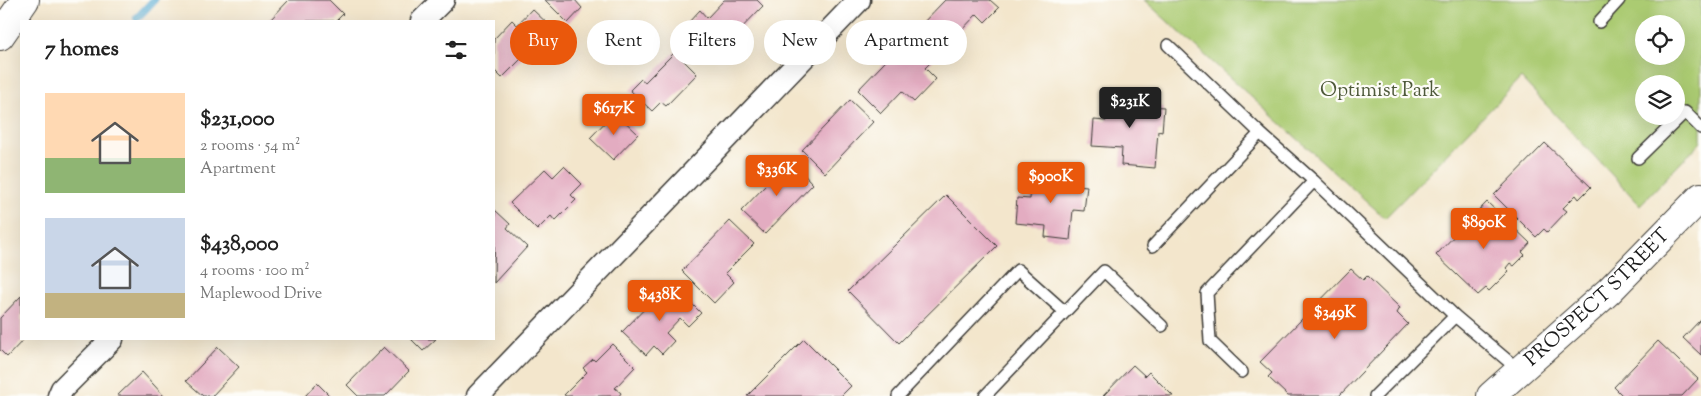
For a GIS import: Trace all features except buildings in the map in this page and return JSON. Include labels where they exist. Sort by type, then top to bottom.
[{"type":"street","points":[[0,36],[25,0]]},
{"type":"street","points":[[423,20],[443,0]]},
{"type":"street","points":[[478,396],[859,0]]},
{"type":"street","name":"PROSPECT STREET","points":[[1491,396],[1609,291],[1701,197]]},
{"type":"street","points":[[59,396],[62,389],[111,340]]},
{"type":"lane","points":[[1599,22],[1619,0]]},
{"type":"lane","points":[[1168,45],[1260,134],[1314,181],[1455,316],[1520,371]]},
{"type":"lane","points":[[1638,158],[1685,112],[1701,128]]},
{"type":"lane","points":[[1153,246],[1260,134]]},
{"type":"lane","points":[[1242,372],[1210,341],[1207,292],[1314,181]]},
{"type":"lane","points":[[898,396],[1018,270],[1065,312]]},
{"type":"lane","points":[[985,396],[1104,271],[1162,326]]},
{"type":"lane","points":[[1374,396],[1455,316]]},
{"type":"green space","name":"Optimist Park","points":[[1144,0],[1701,0],[1701,142],[1640,205],[1521,78],[1385,218]]},
{"type":"waterway","points":[[137,18],[154,0]]}]
